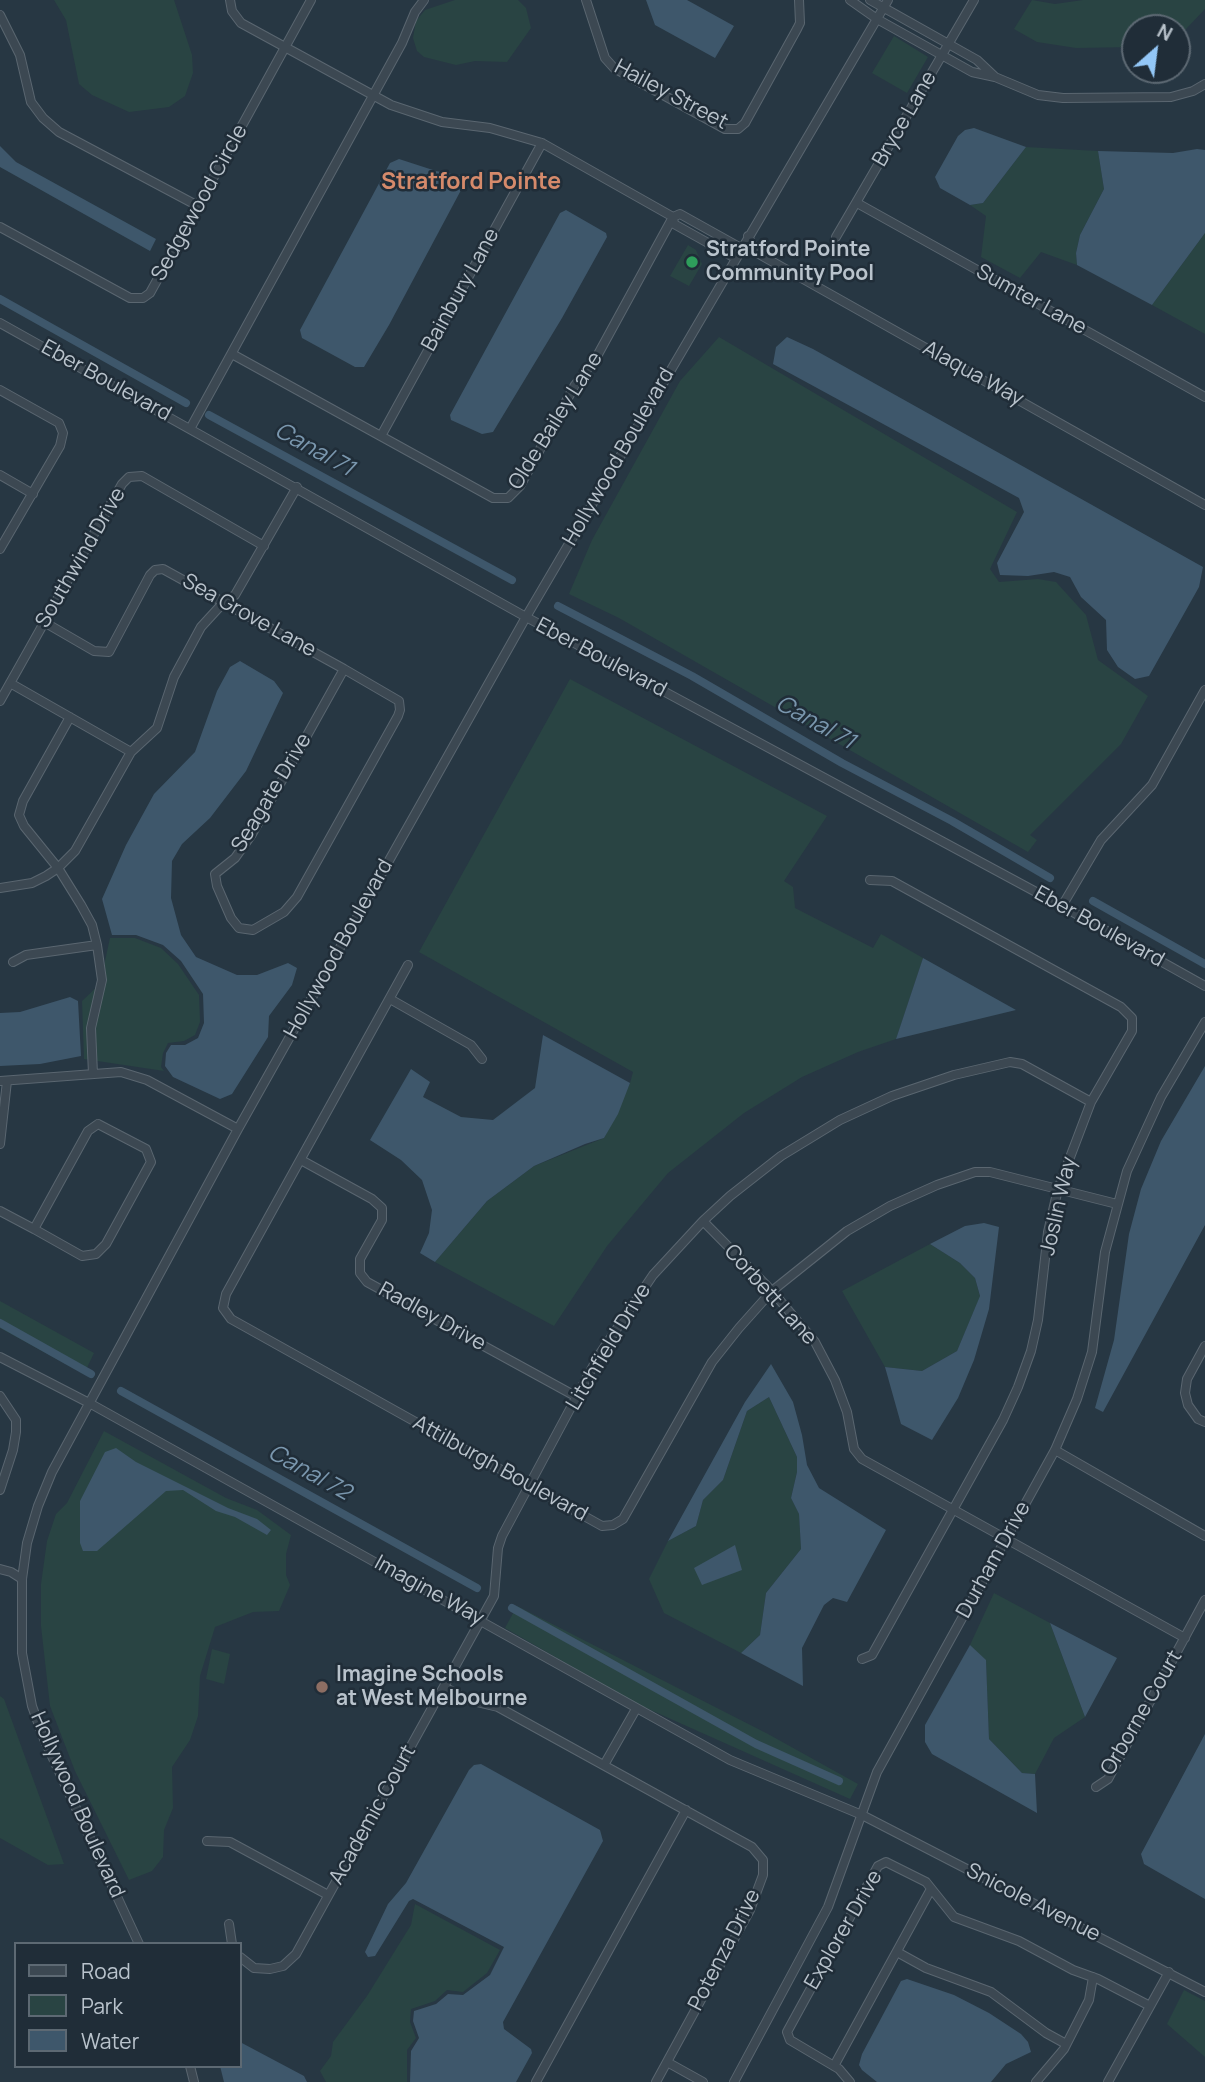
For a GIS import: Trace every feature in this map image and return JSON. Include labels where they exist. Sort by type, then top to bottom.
[{"type":"street","points":[[230,0],[232,11],[241,23],[373,95],[418,115],[490,128],[541,143],[673,217]]},
{"type":"street","name":"Sedgewood Circle","points":[[0,227],[130,298],[143,298],[150,293],[311,0]]},
{"type":"street","points":[[190,429],[402,43],[415,12],[424,0]]},
{"type":"street","name":"Hailey Street","points":[[586,0],[605,58],[614,68],[725,129],[737,129],[745,123],[800,23],[799,0]]},
{"type":"street","points":[[850,0],[877,19],[972,72],[995,77],[1038,95],[1063,98],[1171,97],[1193,91],[1205,83]]},
{"type":"street","points":[[870,0],[886,4],[977,60],[995,77]]},
{"type":"street","name":"Bryce Lane","points":[[836,237],[974,0]]},
{"type":"street","name":"Hollywood Boulevard","points":[[138,1942],[44,1740],[32,1706],[22,1654],[22,1579],[27,1544],[38,1506],[52,1472],[238,1129],[526,617],[886,4]]},
{"type":"street","points":[[0,15],[20,55],[32,102],[43,118],[59,132],[198,206]]},
{"type":"street","name":"Bainbury Lane","points":[[381,436],[541,143]]},
{"type":"street","name":"Sumter Lane","points":[[857,203],[1205,397]]},
{"type":"street","points":[[673,217],[680,214],[741,248]]},
{"type":"street","points":[[673,217],[674,224],[735,258]]},
{"type":"street","name":"Olde Bailey Lane","points":[[232,354],[493,498],[508,498],[520,486],[575,385],[596,358],[673,217]]},
{"type":"street","name":"Alaqua Way","points":[[748,236],[757,253],[1205,505]]},
{"type":"street","name":"Eber Boulevard","points":[[0,323],[526,617],[1205,986]]},
{"type":"street","points":[[0,390],[59,423],[63,433],[60,446],[0,549]]},
{"type":"street","points":[[0,475],[33,494]]},
{"type":"street","name":"Southwind Drive","points":[[0,701],[122,484],[129,477],[142,476],[264,546]]},
{"type":"street","points":[[0,888],[32,883],[58,869],[75,851],[131,752],[157,728],[174,677],[201,627],[223,603],[235,595],[297,487]]},
{"type":"street","name":"Sea Grove Lane","points":[[44,622],[94,651],[108,652],[150,575],[159,569],[167,571],[397,698],[400,707],[398,716]]},
{"type":"street","name":"Seagate Drive","points":[[344,669],[252,834],[235,858],[215,874],[217,886],[231,918],[239,928],[253,930],[284,912],[297,897],[398,716]]},
{"type":"street","points":[[10,683],[131,752]]},
{"type":"street","points":[[1062,906],[1101,840],[1152,785],[1205,690]]},
{"type":"street","points":[[70,717],[23,802],[19,816],[58,869],[92,925],[102,980],[91,1028],[93,1074]]},
{"type":"street","name":"Joslin Way","points":[[862,1659],[872,1655],[1003,1420],[1031,1351],[1043,1286],[1048,1232],[1058,1189],[1091,1102],[1132,1031],[1132,1018],[1121,1007],[892,881],[870,880]]},
{"type":"street","points":[[13,962],[26,955],[97,945]]},
{"type":"street","name":"Attilburgh Boulevard","points":[[408,965],[226,1294],[223,1308],[231,1319],[602,1525],[613,1525],[623,1519],[712,1362],[772,1291],[847,1231],[890,1206],[975,1172],[990,1172],[1117,1204]]},
{"type":"street","points":[[390,999],[471,1045],[482,1059]]},
{"type":"street","name":"Durham Drive","points":[[734,2082],[828,1907],[877,1772],[1055,1450],[1077,1399],[1092,1352],[1105,1252],[1127,1171],[1161,1097],[1205,1022]]},
{"type":"street","name":"Litchfield Drive","points":[[482,1620],[494,1597],[498,1548],[502,1536],[616,1327],[653,1275],[730,1196],[781,1156],[840,1120],[892,1096],[954,1075],[1010,1062],[1022,1064],[1091,1102]]},
{"type":"street","points":[[0,1144],[3,1081],[121,1072],[147,1080],[238,1129]]},
{"type":"street","points":[[0,1211],[82,1256],[96,1254],[106,1244],[151,1162],[146,1149],[99,1124],[88,1131],[34,1229]]},
{"type":"street","name":"Radley Drive","points":[[301,1160],[372,1199],[382,1208],[382,1220],[360,1259],[360,1273],[367,1282],[577,1397]]},
{"type":"street","name":"Corbett Lane","points":[[703,1221],[772,1291],[815,1342],[835,1380],[847,1412],[854,1449],[862,1459],[1185,1638]]},
{"type":"street","points":[[1205,1346],[1187,1379],[1185,1393],[1188,1405],[1198,1419],[1205,1422]]},
{"type":"street","name":"Imagine Way","points":[[0,1357],[482,1620],[730,1760],[862,1815]]},
{"type":"street","points":[[0,1396],[16,1420],[16,1432],[0,1490]]},
{"type":"street","points":[[1055,1450],[1205,1536]]},
{"type":"street","points":[[0,1569],[22,1579]]},
{"type":"street","name":"Orborne Court","points":[[1096,1787],[1108,1779],[1205,1600]]},
{"type":"street","name":"Academic Court","points":[[242,1959],[254,1968],[270,1969],[284,1966],[296,1954],[482,1620]]},
{"type":"street","name":"Potenza Drive","points":[[444,1687],[468,1700],[498,1707],[752,1847],[763,1860],[763,1875],[749,1911],[656,2082]]},
{"type":"street","points":[[604,1765],[636,1709]]},
{"type":"street","points":[[536,2082],[686,1810]]},
{"type":"street","name":"Snicole Avenue","points":[[862,1815],[1205,1992]]},
{"type":"street","points":[[207,1841],[230,1842],[328,1895]]},
{"type":"street","name":"Explorer Drive","points":[[850,2082],[834,2066],[790,2040],[788,2032],[878,1866],[886,1862],[926,1882],[954,1917],[1019,1941],[1150,2006]]},
{"type":"street","points":[[834,2066],[932,1889]]},
{"type":"street","points":[[229,1924],[232,1942]]},
{"type":"street","points":[[897,1952],[926,1968],[991,1992],[1046,2033],[1066,2044]]},
{"type":"street","points":[[1108,2082],[1168,1972]]},
{"type":"street","points":[[1037,2082],[1066,2044],[1089,2000],[1093,1977]]},
{"type":"street","points":[[667,2062],[703,2082]]},
{"type":"green space","points":[[54,0],[174,0],[192,55],[193,73],[185,96],[169,107],[129,112],[92,95],[79,84],[66,20]]},
{"type":"green space","points":[[455,0],[518,0],[526,8],[531,28],[507,62],[475,61],[456,65],[424,57],[417,51],[413,38],[416,21],[425,10]]},
{"type":"green space","points":[[1032,0],[1055,4],[1083,0],[1205,0],[1205,9],[1191,24],[1191,14],[1121,14],[1121,47],[1076,48],[1037,42],[1014,29]]},
{"type":"green space","points":[[894,36],[928,57],[907,93],[872,73]]},
{"type":"green space","points":[[1026,147],[1098,151],[1104,189],[1080,235],[1076,253],[1077,265],[1041,252],[1020,278],[981,257],[986,216],[970,205],[983,203]]},
{"type":"green space","points":[[1205,233],[1205,334],[1152,305]]},
{"type":"green space","points":[[688,245],[696,250],[702,264],[689,286],[670,276]]},
{"type":"green space","points":[[719,337],[1017,512],[990,569],[999,582],[1038,579],[1056,582],[1086,615],[1098,660],[1148,696],[1121,744],[1030,835],[1037,840],[1028,852],[619,618],[569,594],[592,540],[680,381]]},
{"type":"green space","points":[[570,679],[827,816],[784,881],[793,887],[795,908],[873,948],[881,934],[923,958],[896,1039],[858,1052],[802,1077],[744,1113],[668,1173],[607,1246],[554,1326],[435,1262],[487,1201],[534,1166],[604,1138],[633,1072],[419,952]]},
{"type":"green space","points":[[110,938],[135,938],[161,948],[178,964],[199,995],[200,1022],[195,1035],[184,1041],[168,1043],[161,1067],[164,1071],[84,1059],[82,1001],[100,984]]},
{"type":"green space","points":[[930,1244],[960,1263],[975,1278],[980,1297],[957,1351],[922,1371],[885,1367],[842,1291]]},
{"type":"green space","points":[[0,1301],[94,1353],[84,1374],[0,1328]]},
{"type":"green space","points":[[769,1397],[797,1457],[797,1472],[791,1498],[799,1514],[801,1549],[766,1593],[760,1635],[741,1653],[664,1613],[649,1579],[668,1541],[696,1526],[703,1500],[723,1480],[747,1411]]},
{"type":"green space","points":[[104,1431],[226,1498],[257,1510],[291,1535],[286,1554],[286,1575],[290,1585],[279,1611],[253,1612],[215,1627],[200,1676],[198,1716],[190,1740],[172,1767],[173,1808],[164,1830],[163,1857],[152,1871],[129,1880],[75,1771],[50,1706],[41,1626],[41,1584],[47,1541],[56,1514],[67,1503]]},
{"type":"green space","points":[[994,1593],[1050,1623],[1085,1717],[1054,1738],[1035,1774],[1022,1773],[989,1739],[986,1661],[970,1645]]},
{"type":"green space","points":[[517,1606],[768,1734],[858,1784],[850,1799],[635,1703],[505,1628]]},
{"type":"green space","points":[[212,1649],[230,1654],[224,1684],[206,1679]]},
{"type":"green space","points":[[0,1696],[4,1699],[64,1864],[48,1865],[0,1838]]},
{"type":"green space","points":[[415,1904],[500,1950],[487,1973],[463,1992],[447,1990],[435,2001],[411,2009],[410,2022],[416,2038],[407,2050],[407,2082],[326,2082],[320,2071],[331,2056],[333,2042],[367,1996],[411,1925]]},
{"type":"green space","points":[[1184,1990],[1205,2001],[1205,2057],[1167,2024]]},
{"type":"water","points":[[646,0],[687,0],[734,26],[715,58],[655,25]]},
{"type":"water","points":[[974,128],[1026,147],[983,203],[970,205],[940,188],[935,177],[958,136],[965,130]]},
{"type":"water","points":[[0,146],[16,162],[156,239],[150,251],[0,167]]},
{"type":"water","points":[[1205,150],[1205,233],[1152,305],[1077,265],[1076,253],[1080,235],[1104,189],[1098,151],[1173,153]]},
{"type":"water","points":[[399,159],[436,171],[468,177],[389,325],[364,367],[355,367],[302,338],[300,330],[390,163]]},
{"type":"water","points":[[566,210],[606,233],[607,237],[493,432],[482,434],[451,420],[450,415],[560,213]]},
{"type":"water","points":[[787,337],[1203,567],[1199,587],[1149,676],[1135,679],[1118,667],[1107,650],[1106,620],[1081,597],[1070,577],[1054,572],[1028,576],[1000,575],[997,563],[1024,512],[1019,498],[773,364],[776,347]]},
{"type":"water","points":[[240,661],[274,681],[283,693],[246,771],[210,818],[182,844],[172,861],[171,898],[181,935],[196,957],[237,975],[257,975],[288,963],[297,968],[292,985],[269,1016],[268,1037],[232,1094],[220,1099],[173,1077],[165,1066],[166,1053],[171,1045],[185,1045],[198,1038],[204,1023],[203,994],[181,961],[163,945],[136,935],[112,935],[102,899],[126,845],[154,794],[195,752],[217,691],[230,667]]},
{"type":"water","points":[[923,958],[1016,1010],[896,1039]]},
{"type":"water","points":[[70,997],[78,1001],[81,1056],[40,1064],[0,1066],[0,1013],[20,1012]]},
{"type":"water","points":[[543,1035],[630,1083],[618,1114],[604,1138],[534,1166],[487,1201],[435,1262],[420,1253],[429,1233],[432,1210],[422,1180],[401,1160],[370,1140],[411,1069],[430,1082],[423,1097],[461,1117],[493,1120],[535,1088]]},
{"type":"water","points":[[1205,1066],[1205,1225],[1103,1412],[1095,1408],[1114,1340],[1129,1234],[1141,1189],[1161,1141]]},
{"type":"water","points":[[984,1223],[999,1227],[989,1309],[974,1360],[958,1398],[932,1440],[901,1424],[885,1367],[922,1371],[957,1351],[980,1296],[975,1278],[960,1263],[930,1244],[965,1226]]},
{"type":"water","points":[[771,1364],[793,1402],[807,1465],[819,1488],[886,1530],[847,1602],[833,1598],[824,1605],[802,1648],[803,1686],[741,1653],[760,1635],[766,1593],[801,1549],[799,1514],[791,1498],[797,1472],[797,1457],[769,1397],[747,1411],[723,1480],[703,1500],[696,1526],[668,1541],[745,1402]]},
{"type":"water","points":[[116,1448],[136,1462],[228,1508],[257,1519],[271,1530],[267,1535],[235,1517],[216,1511],[183,1490],[166,1491],[97,1551],[83,1551],[80,1543],[80,1501],[105,1452]]},
{"type":"water","points":[[735,1545],[742,1570],[702,1585],[694,1568]]},
{"type":"water","points":[[1050,1623],[1117,1658],[1085,1717]]},
{"type":"water","points":[[970,1645],[986,1660],[989,1739],[1022,1773],[1035,1774],[1037,1813],[932,1754],[925,1742],[925,1725]]},
{"type":"water","points":[[1205,1734],[1205,1899],[1144,1864],[1141,1854]]},
{"type":"water","points":[[481,1764],[600,1830],[603,1841],[503,2022],[504,2029],[531,2049],[532,2053],[516,2082],[410,2082],[411,2051],[419,2038],[413,2021],[414,2011],[436,2004],[448,1994],[463,1995],[490,1975],[504,1947],[413,1899],[409,1901],[375,1956],[368,1957],[365,1952],[388,1904],[406,1883],[469,1770],[474,1765]]},
{"type":"water","points":[[907,1979],[954,1995],[989,2013],[1021,2034],[1028,2042],[1031,2052],[1006,2064],[991,2082],[877,2082],[859,2065],[862,2054],[901,1981]]},
{"type":"water","points":[[242,2043],[304,2076],[307,2082],[224,2082],[220,2068],[242,2068]]},
{"type":"waterway","name":"Canal 71","points":[[0,299],[186,403]]},
{"type":"waterway","name":"Canal 71","points":[[209,415],[512,580]]},
{"type":"waterway","name":"Canal 71","points":[[558,606],[692,676],[1050,878]]},
{"type":"waterway","name":"Canal 71","points":[[1093,901],[1205,964]]},
{"type":"waterway","name":"Canal 72","points":[[0,1323],[91,1374]]},
{"type":"waterway","name":"Canal 72","points":[[121,1391],[477,1588]]},
{"type":"waterway","name":"Canal 72","points":[[512,1608],[756,1744],[839,1781]]},
{"type":"place","name":"Stratford Pointe Community Pool","points":[[692,262]]},
{"type":"place","name":"Imagine Schools at West Melbourne","points":[[322,1687]]},
{"type":"district","name":"Stratford Pointe","points":[[471,183]]}]
